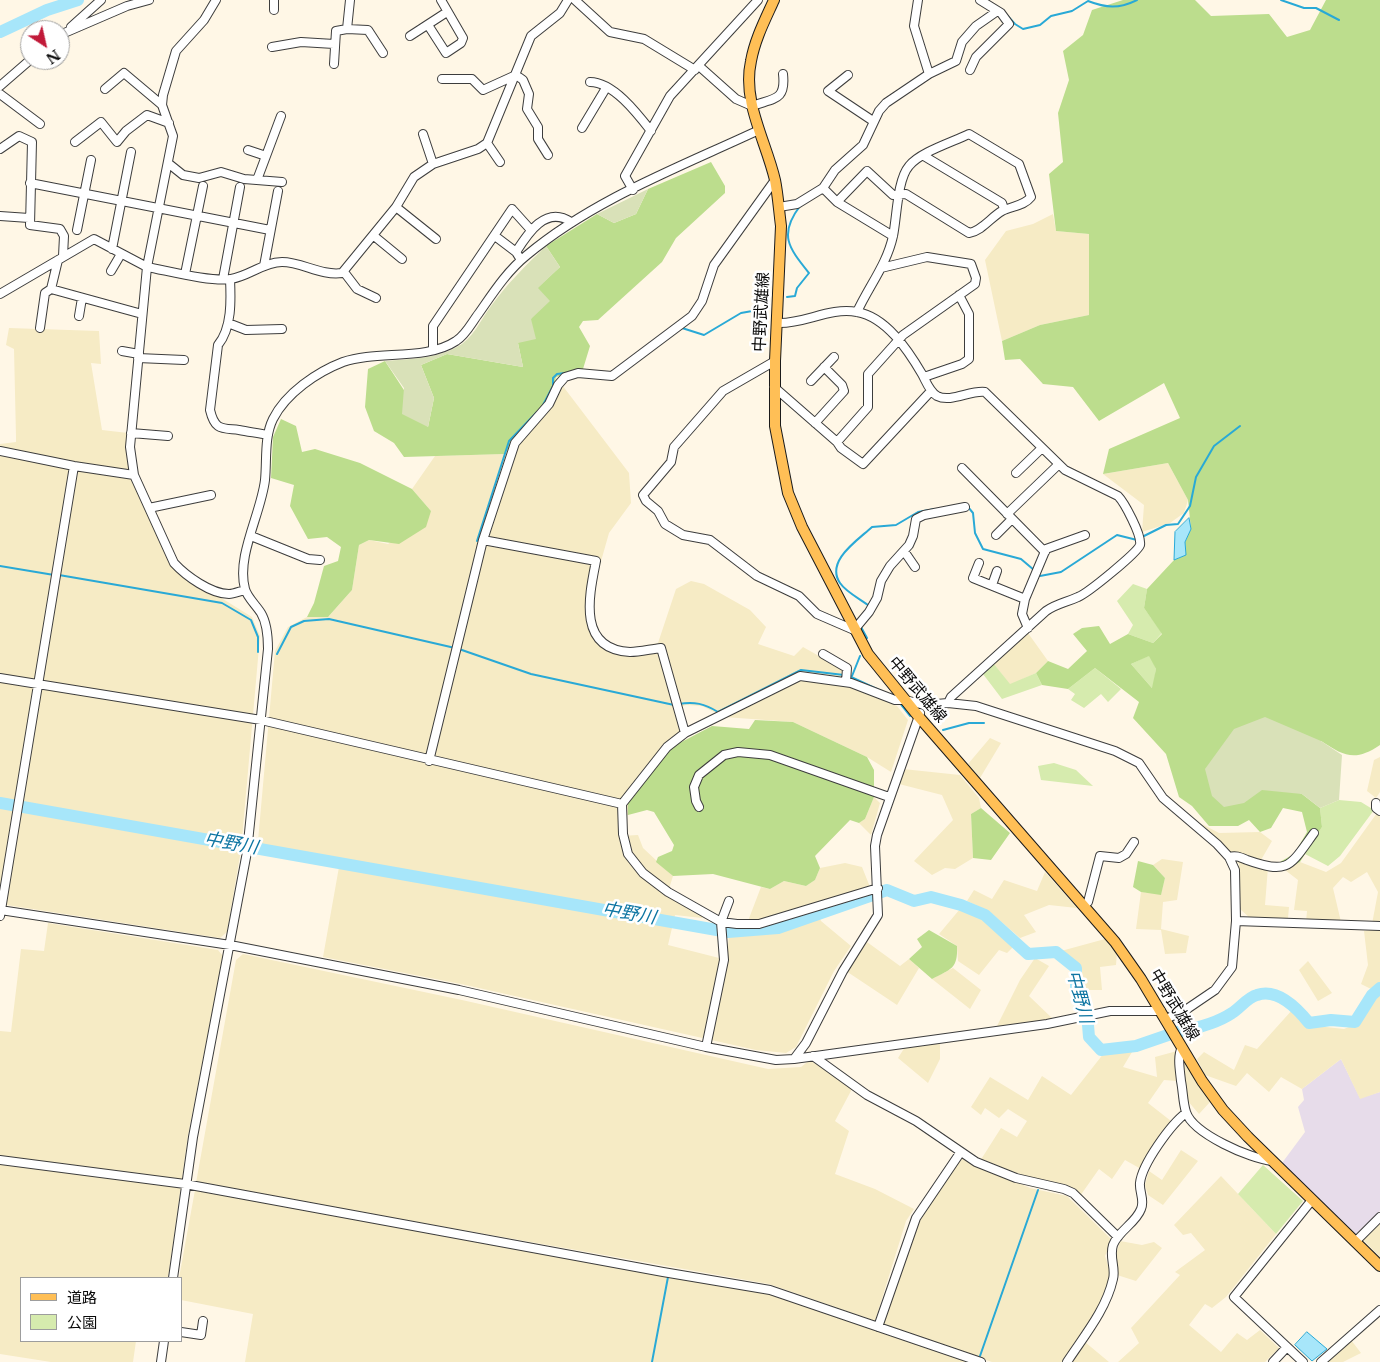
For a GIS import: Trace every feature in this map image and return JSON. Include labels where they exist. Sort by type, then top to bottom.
[{"type":"main road","name":"中野武雄線","points":[[774,0],[758,33],[750,62],[749,87],[752,106],[775,180],[779,208],[781,226],[774,388],[777,439],[788,493],[802,527],[854,630],[900,700],[919,717],[1115,942],[1164,1015],[1182,1047],[1223,1110],[1272,1161],[1380,1266]]},
{"type":"street","points":[[70,27],[101,0]]},
{"type":"street","points":[[70,31],[127,6],[149,0]]},
{"type":"street","points":[[216,0],[204,20],[176,51],[163,95],[162,105],[173,136],[147,267],[131,433],[130,463],[174,563],[182,571],[215,591],[230,594],[245,590]]},
{"type":"street","points":[[274,0],[274,10]]},
{"type":"street","points":[[347,29],[350,0]]},
{"type":"street","points":[[428,24],[446,53],[461,43],[463,38],[441,0]]},
{"type":"street","points":[[0,294],[94,239],[147,267],[185,274],[226,279],[282,262],[333,274],[344,272],[396,207],[414,177],[433,164],[478,149],[487,143],[531,36],[560,13],[568,0]]},
{"type":"street","points":[[575,0],[610,32],[644,39],[697,68],[736,99],[752,106],[780,95],[784,89],[783,74]]},
{"type":"street","points":[[632,190],[625,176],[670,96],[758,0]]},
{"type":"street","points":[[918,0],[914,26],[929,74]]},
{"type":"street","points":[[970,70],[976,57],[1010,24],[1001,13],[996,12],[980,0]]},
{"type":"street","points":[[410,36],[447,12]]},
{"type":"street","points":[[779,208],[797,204],[823,188],[835,170],[862,145],[873,121],[886,103],[929,74],[956,62],[962,42],[976,26],[996,12]]},
{"type":"street","points":[[334,64],[336,32],[347,29],[368,30],[383,52]]},
{"type":"street","points":[[272,47],[301,42],[334,44]]},
{"type":"street","points":[[0,86],[20,69]]},
{"type":"street","points":[[105,88],[124,73],[162,105]]},
{"type":"street","points":[[442,79],[472,79],[484,90],[516,75]]},
{"type":"street","points":[[516,75],[523,80],[529,94],[527,109],[538,127],[538,139],[548,155]]},
{"type":"street","points":[[848,75],[828,91],[873,121]]},
{"type":"street","points":[[590,82],[597,82],[622,98],[651,131]]},
{"type":"street","points":[[582,128],[606,88]]},
{"type":"street","points":[[0,94],[40,124]]},
{"type":"street","points":[[75,142],[101,122],[116,142],[126,131],[147,115],[169,123]]},
{"type":"street","points":[[257,180],[281,116]]},
{"type":"street","points":[[173,1277],[185,1184],[247,852],[268,633],[262,615],[245,590],[243,563],[265,480],[268,435],[273,419],[287,399],[331,366],[357,357],[433,350],[458,340],[500,282],[521,260],[571,222],[632,190],[759,130]]},
{"type":"street","points":[[423,134],[433,164]]},
{"type":"street","points":[[837,202],[867,171],[893,195],[900,195],[906,194],[969,233],[975,232],[1004,209],[1028,201],[1031,197],[1019,164],[970,134],[909,165],[902,176],[900,195],[893,236],[887,258],[867,289],[857,312]]},
{"type":"street","points":[[0,149],[19,136],[32,142],[30,225],[60,230],[64,236],[61,258],[51,290]]},
{"type":"street","points":[[487,143],[500,162]]},
{"type":"street","points":[[248,150],[266,156]]},
{"type":"street","points":[[112,249],[131,152]]},
{"type":"street","points":[[924,156],[1002,203],[1004,209]]},
{"type":"street","points":[[77,230],[91,160]]},
{"type":"street","points":[[168,163],[183,176],[199,178],[221,172],[257,180],[282,182]]},
{"type":"street","points":[[429,760],[483,540],[515,443],[549,404],[558,385],[565,377],[578,373],[614,373],[692,316],[702,301],[714,265],[775,180]]},
{"type":"street","points":[[30,183],[270,230]]},
{"type":"street","points":[[185,274],[203,186]]},
{"type":"street","points":[[240,187],[226,279],[231,297],[228,323],[224,339],[218,346],[210,410],[212,419],[219,427],[229,431],[236,430],[268,435]]},
{"type":"street","points":[[823,188],[837,202],[893,236]]},
{"type":"street","points":[[264,266],[278,191]]},
{"type":"street","points":[[396,207],[436,239]]},
{"type":"street","points":[[433,350],[433,326],[512,209],[530,229]]},
{"type":"street","points":[[0,216],[29,218]]},
{"type":"street","points":[[516,252],[530,229],[550,217],[563,217],[571,222]]},
{"type":"street","points":[[374,236],[402,258]]},
{"type":"street","points":[[495,236],[516,252],[521,260]]},
{"type":"street","points":[[111,271],[121,254]]},
{"type":"street","points":[[837,442],[868,407],[868,374],[899,340],[975,284],[976,278],[971,264],[927,257],[881,268]]},
{"type":"street","points":[[344,272],[357,289],[376,298]]},
{"type":"street","points":[[40,328],[45,293],[51,290],[142,314]]},
{"type":"street","points":[[924,377],[969,359],[969,314],[959,295]]},
{"type":"street","points":[[79,316],[82,298]]},
{"type":"street","points":[[778,323],[792,324],[829,311],[857,312],[884,326],[899,340],[924,377],[931,391],[937,396],[948,398],[977,391],[985,392],[1058,464],[1118,496],[1123,501],[1140,538],[1140,544],[1135,552],[1102,582],[1078,597],[1053,606],[951,697],[948,703]]},
{"type":"street","points":[[228,323],[246,330],[282,329]]},
{"type":"street","points":[[122,351],[138,356],[184,360]]},
{"type":"street","points":[[811,381],[834,357]]},
{"type":"street","points":[[775,361],[723,391],[674,447],[671,462],[643,496],[658,511],[665,524],[683,534],[710,540],[756,576],[799,596],[817,614],[854,630],[869,612],[877,598],[881,581],[913,536],[916,519],[924,514],[965,507]]},
{"type":"street","points":[[815,423],[844,391],[842,384],[824,367]]},
{"type":"street","points":[[774,388],[837,442],[841,448],[863,464],[931,391]]},
{"type":"street","points":[[131,433],[168,436]]},
{"type":"street","points":[[1016,474],[1042,448]]},
{"type":"street","points":[[0,451],[74,466],[134,475]]},
{"type":"street","points":[[996,535],[1010,516],[1058,464]]},
{"type":"street","points":[[74,466],[0,912],[230,946],[459,990],[706,1047],[776,1060],[1047,1024],[1087,1015],[1129,1010],[1164,1015],[1187,1009],[1208,995],[1227,977],[1235,954],[1235,870],[1228,857],[1200,828],[1177,812],[1164,798],[1144,769],[1129,757],[1005,714],[976,706],[948,703],[925,705],[900,700],[846,678],[800,676],[685,734],[666,747],[622,804],[623,834],[628,854],[643,873],[668,892],[721,922],[759,924],[878,888]]},
{"type":"street","points":[[962,468],[1045,552]]},
{"type":"street","points":[[149,508],[211,495]]},
{"type":"street","points":[[251,536],[308,559],[320,560]]},
{"type":"street","points":[[1028,628],[1022,614],[1025,599],[1046,549],[1085,536]]},
{"type":"street","points":[[483,540],[596,561],[589,593],[591,626],[602,643],[613,649],[630,652],[661,648],[685,734]]},
{"type":"street","points":[[904,551],[915,567]]},
{"type":"street","points":[[979,564],[973,578],[1025,599]]},
{"type":"street","points":[[992,585],[997,571]]},
{"type":"street","points":[[823,654],[847,668],[846,678]]},
{"type":"street","points":[[0,678],[261,720],[622,804]]},
{"type":"street","points":[[794,1059],[806,1043],[842,970],[878,915],[879,899],[875,846],[889,797],[925,705]]},
{"type":"street","points":[[700,806],[696,801],[694,787],[699,775],[724,755],[738,752],[770,755],[889,797]]},
{"type":"street","points":[[1228,857],[1235,855],[1268,867],[1285,866],[1293,861],[1314,834]]},
{"type":"street","points":[[1084,905],[1088,902],[1100,856],[1120,858],[1126,854],[1134,842]]},
{"type":"street","points":[[706,1047],[724,960],[721,922],[729,901]]},
{"type":"street","points":[[1236,920],[1380,926]]},
{"type":"street","points":[[1182,1047],[1179,1052],[1179,1066],[1186,1113],[1194,1124],[1210,1135],[1257,1160],[1272,1161]]},
{"type":"street","points":[[813,1056],[888,1108],[916,1122],[960,1153],[1016,1178],[1064,1189],[1073,1193],[1118,1237]]},
{"type":"street","points":[[1067,1362],[1101,1312],[1114,1277],[1111,1256],[1113,1244],[1141,1209],[1143,1201],[1140,1183],[1143,1173],[1165,1134],[1186,1113]]},
{"type":"street","points":[[878,1327],[916,1218],[960,1153]]},
{"type":"street","points":[[0,1160],[185,1184],[770,1290],[981,1362]]},
{"type":"street","points":[[1303,1362],[1234,1297],[1312,1200]]},
{"type":"street","points":[[1355,1242],[1380,1218]]},
{"type":"street","points":[[1321,1362],[1380,1310]]},
{"type":"street","points":[[182,1332],[201,1335],[203,1321]]},
{"type":"street","points":[[162,1362],[164,1342]]},
{"type":"street","points":[[1272,1362],[1287,1347]]},
{"type":"shaded area","points":[[1053,214],[1056,231],[1089,234],[1089,315],[1040,325],[1002,341],[985,260],[1006,231],[1033,224]]},
{"type":"shaded area","points":[[9,328],[99,331],[101,364],[91,363],[102,430],[128,433],[129,465],[173,568],[252,617],[260,636],[241,850],[227,932],[220,938],[0,904],[0,444],[16,442],[14,349],[6,345]]},
{"type":"shaded area","points":[[556,377],[629,473],[631,503],[609,533],[592,593],[594,624],[603,639],[611,644],[630,648],[658,643],[676,589],[691,581],[704,584],[750,610],[766,627],[758,644],[794,656],[803,647],[842,669],[849,686],[897,706],[908,720],[891,772],[867,757],[793,722],[724,717],[702,706],[686,705],[674,709],[685,740],[672,747],[628,802],[628,815],[619,817],[620,836],[638,835],[643,848],[673,876],[667,895],[703,914],[702,918],[675,915],[668,945],[727,960],[730,920],[748,921],[761,887],[770,889],[784,881],[806,886],[815,880],[820,868],[845,863],[862,867],[870,887],[814,905],[821,921],[851,946],[834,971],[796,1047],[786,1053],[756,1050],[461,984],[323,957],[339,867],[257,852],[275,651],[288,627],[307,617],[329,616],[352,590],[359,545],[369,540],[388,544],[431,511],[412,489],[435,456],[504,454],[550,398]]},
{"type":"shaded area","points":[[1168,463],[1188,500],[1184,513],[1170,523],[1142,532],[1144,505],[1103,474]]},
{"type":"shaded area","points":[[1028,633],[1048,661],[1036,673],[1010,685],[994,664]]},
{"type":"shaded area","points":[[990,738],[1001,743],[980,778],[968,764]]},
{"type":"shaded area","points":[[1380,757],[1380,792],[1376,798],[1367,791],[1374,760]]},
{"type":"shaded area","points":[[903,769],[960,775],[979,798],[981,808],[971,814],[973,858],[955,869],[945,868],[932,875],[914,861],[953,820],[942,795],[899,784]]},
{"type":"shaded area","points":[[874,797],[880,803],[871,835],[859,823],[865,819]]},
{"type":"shaded area","points":[[1377,813],[1380,815],[1380,922],[1372,924],[1378,892],[1367,872],[1351,882],[1343,877],[1333,888],[1341,922],[1306,922],[1307,911],[1294,910],[1298,880],[1285,870],[1300,862],[1326,872],[1341,863]]},
{"type":"shaded area","points":[[1202,824],[1219,833],[1260,832],[1272,841],[1261,860],[1268,867],[1265,905],[1289,907],[1288,918],[1250,918],[1240,909],[1239,864]]},
{"type":"shaded area","points":[[1162,859],[1183,862],[1177,900],[1163,902],[1161,929],[1189,936],[1186,953],[1165,954],[1161,930],[1136,929],[1141,892],[1161,894],[1165,878],[1153,865]]},
{"type":"shaded area","points":[[1045,872],[1077,908],[1049,905],[1024,915],[1036,932],[1020,938],[989,911],[967,901],[974,890],[992,899],[1004,880],[1037,891]]},
{"type":"shaded area","points":[[960,909],[985,919],[1014,946],[1007,953],[999,950],[979,975],[958,961],[957,946],[939,934]]},
{"type":"shaded area","points":[[48,923],[218,950],[223,956],[188,1135],[168,1277],[20,1277],[20,1342],[136,1342],[133,1362],[51,1362],[0,1354],[0,1031],[11,1032],[21,949],[44,951]]},
{"type":"shaded area","points":[[1380,929],[1380,985],[1371,989],[1361,984],[1368,965],[1364,931]]},
{"type":"shaded area","points":[[1105,939],[1117,952],[1116,965],[1100,967],[1102,990],[1080,990],[1079,965],[1061,951]]},
{"type":"shaded area","points":[[867,942],[900,966],[909,959],[919,968],[897,1005],[846,971]]},
{"type":"shaded area","points":[[243,954],[462,1000],[768,1069],[801,1067],[810,1060],[852,1089],[835,1121],[849,1131],[835,1174],[875,1189],[914,1209],[906,1221],[875,1321],[769,1284],[196,1183],[236,960]]},
{"type":"shaded area","points":[[1035,958],[1049,966],[1029,996],[1053,1019],[996,1028],[1020,980]]},
{"type":"shaded area","points":[[1308,961],[1332,993],[1318,1001],[1299,970]]},
{"type":"shaded area","points":[[953,968],[981,990],[970,1009],[932,979]]},
{"type":"shaded area","points":[[1380,993],[1380,1092],[1360,1099],[1341,1059],[1302,1089],[1281,1077],[1269,1092],[1247,1073],[1236,1086],[1205,1075],[1197,1059],[1204,1052],[1234,1070],[1245,1045],[1257,1049],[1293,1009],[1308,1025],[1344,1029],[1359,1023]]},
{"type":"shaded area","points":[[940,1043],[940,1059],[928,1083],[898,1058],[905,1047]]},
{"type":"shaded area","points":[[1135,1047],[1123,1067],[1157,1077],[1155,1057],[1177,1051],[1177,1081],[1164,1080],[1148,1103],[1171,1121],[1141,1169],[1125,1160],[1112,1179],[1099,1169],[1080,1196],[1065,1185],[1035,1179],[980,1161],[1001,1128],[1017,1137],[1027,1121],[1008,1109],[999,1118],[985,1108],[981,1115],[971,1107],[990,1077],[1028,1100],[1042,1076],[1071,1095],[1104,1053]]},
{"type":"shaded area","points":[[1182,1058],[1210,1102],[1199,1114],[1187,1100]]},
{"type":"shaded area","points":[[1341,1059],[1360,1098],[1380,1092],[1380,1211],[1356,1234],[1282,1163],[1305,1132],[1298,1107],[1304,1100],[1302,1089]]},
{"type":"shaded area","points":[[1181,1150],[1198,1161],[1163,1205],[1148,1195],[1145,1185],[1149,1171],[1162,1180]]},
{"type":"shaded area","points":[[960,1157],[1030,1188],[1067,1196],[1112,1240],[1105,1256],[1112,1277],[1096,1312],[1062,1362],[992,1362],[882,1326],[919,1220]]},
{"type":"shaded area","points":[[1221,1176],[1276,1234],[1226,1297],[1212,1308],[1205,1304],[1189,1325],[1221,1352],[1237,1333],[1247,1340],[1260,1330],[1279,1348],[1265,1362],[1118,1362],[1139,1343],[1131,1328],[1180,1275],[1175,1272],[1205,1250],[1191,1233],[1183,1235],[1174,1225]]},
{"type":"shaded area","points":[[195,1190],[769,1294],[971,1362],[245,1362],[253,1314],[182,1300],[182,1277],[179,1277]]},
{"type":"shaded area","points":[[1380,1221],[1380,1257],[1362,1239]]},
{"type":"shaded area","points":[[1120,1241],[1142,1245],[1154,1242],[1162,1248],[1136,1281],[1117,1275],[1116,1255]]},
{"type":"shaded area","points":[[1351,1340],[1361,1353],[1343,1362],[1326,1362]]},
{"type":"shaded area","points":[[1085,1342],[1109,1362],[1072,1362]]},
{"type":"green space","points":[[1123,0],[1195,0],[1211,16],[1269,14],[1287,37],[1310,30],[1326,0],[1380,0],[1380,745],[1363,754],[1350,755],[1336,750],[1321,741],[1245,772],[1302,794],[1320,808],[1322,827],[1300,862],[1285,870],[1278,863],[1294,854],[1307,832],[1302,812],[1283,808],[1271,828],[1260,832],[1249,820],[1238,826],[1209,826],[1192,806],[1179,797],[1166,754],[1133,718],[1139,702],[1095,668],[1068,689],[1042,685],[1036,673],[1048,661],[1068,669],[1087,651],[1073,634],[1082,628],[1099,626],[1110,644],[1128,634],[1153,643],[1162,634],[1144,608],[1147,589],[1174,560],[1186,555],[1185,542],[1191,529],[1188,500],[1168,463],[1103,474],[1109,449],[1180,418],[1164,383],[1099,421],[1073,387],[1043,384],[1020,359],[1005,360],[1002,341],[1040,325],[1089,315],[1089,234],[1056,231],[1049,174],[1063,162],[1058,113],[1069,80],[1063,51],[1083,35],[1092,10]],"holes":[[[1149,656],[1156,669],[1152,688],[1131,664]]]},
{"type":"green space","points":[[711,162],[725,186],[725,193],[676,238],[662,262],[598,320],[583,321],[579,327],[590,346],[583,369],[556,377],[550,398],[504,454],[404,457],[394,443],[374,431],[365,407],[368,369],[385,361],[428,427],[434,398],[421,365],[447,354],[523,367],[518,343],[531,319],[537,288],[560,267],[546,246],[597,214],[614,223],[636,214],[648,189]]},
{"type":"green space","points":[[648,189],[636,214],[614,223],[597,214]]},
{"type":"green space","points":[[546,246],[560,267],[538,288],[550,301],[531,319],[536,339],[518,343],[523,367],[447,354],[421,365],[434,398],[428,427],[402,414],[404,388],[385,361],[413,359],[440,354],[463,343],[472,334],[504,290]]},
{"type":"green space","points":[[281,419],[296,426],[302,452],[315,449],[360,463],[412,489],[431,511],[426,527],[399,544],[369,540],[359,545],[352,590],[328,617],[307,617],[314,603],[324,566],[338,561],[341,547],[327,537],[308,539],[290,506],[294,485],[271,478],[273,437]]},
{"type":"green space","points":[[1133,584],[1147,589],[1144,608],[1162,633],[1153,643],[1128,634],[1133,625],[1117,601]]},
{"type":"green space","points":[[1150,655],[1156,669],[1153,689],[1131,664]]},
{"type":"green space","points":[[994,664],[1010,684],[1036,673],[1042,685],[1002,699],[983,674]]},
{"type":"green space","points":[[1095,668],[1121,689],[1108,702],[1101,694],[1084,708],[1071,700],[1075,694],[1068,689]]},
{"type":"green space","points":[[1265,717],[1321,741],[1342,755],[1339,800],[1320,808],[1302,794],[1262,790],[1244,803],[1224,807],[1212,796],[1205,769],[1234,729]]},
{"type":"green space","points":[[755,720],[793,722],[867,757],[874,770],[874,797],[865,819],[859,823],[850,820],[815,856],[820,868],[815,880],[806,886],[784,881],[770,889],[713,874],[673,876],[656,862],[658,857],[672,851],[674,845],[654,812],[647,810],[628,815],[628,802],[672,747],[712,726],[749,729]]},
{"type":"green space","points":[[1054,763],[1076,770],[1093,786],[1041,780],[1038,766]]},
{"type":"green space","points":[[1339,800],[1361,802],[1374,810],[1340,856],[1328,866],[1305,854],[1322,827],[1320,808]]},
{"type":"green space","points":[[981,808],[1010,833],[991,860],[973,858],[971,814]]},
{"type":"green space","points":[[1138,861],[1153,865],[1165,878],[1161,895],[1141,892],[1133,887]]},
{"type":"green space","points":[[929,930],[957,946],[955,964],[944,973],[932,979],[909,959],[922,947],[917,939]]},
{"type":"green space","points":[[1263,1165],[1303,1201],[1276,1234],[1238,1194]]},
{"type":"water","points":[[1189,518],[1191,529],[1185,542],[1186,555],[1174,560],[1175,532]]},
{"type":"water","points":[[1307,1332],[1327,1349],[1312,1361],[1295,1345]]},
{"type":"waterway","points":[[0,32],[47,10],[78,0]]},
{"type":"waterway","points":[[1004,12],[1015,24],[1023,29],[1040,25],[1051,16],[1072,11],[1088,1],[1112,7],[1137,0]]},
{"type":"waterway","points":[[1281,0],[1304,8],[1316,8],[1339,20]]},
{"type":"waterway","points":[[787,297],[795,296],[797,288],[809,273],[796,256],[789,241],[789,225],[800,206]]},
{"type":"waterway","points":[[682,328],[704,335],[741,313],[769,308]]},
{"type":"waterway","points":[[543,405],[553,386],[553,378],[557,374],[565,373]]},
{"type":"waterway","points":[[477,541],[509,441],[537,412]]},
{"type":"waterway","points":[[1144,536],[1166,525],[1178,524],[1190,506],[1196,477],[1214,446],[1240,426]]},
{"type":"waterway","points":[[968,507],[973,513],[975,533],[983,549],[1021,559],[1034,570]]},
{"type":"waterway","points":[[868,605],[849,592],[840,583],[836,575],[840,559],[872,527],[896,525],[918,512],[935,509]]},
{"type":"waterway","points":[[1040,576],[1061,572],[1117,535],[1137,540]]},
{"type":"waterway","points":[[0,566],[54,575]]},
{"type":"waterway","points":[[59,575],[222,603],[251,620],[258,637],[258,652]]},
{"type":"waterway","points":[[277,654],[291,627],[304,621],[329,619],[455,648]]},
{"type":"waterway","points":[[861,627],[867,638]]},
{"type":"waterway","points":[[459,649],[531,674],[674,705]]},
{"type":"waterway","points":[[852,676],[860,656]]},
{"type":"waterway","points":[[679,704],[699,704],[718,712],[801,670],[844,675]]},
{"type":"waterway","points":[[849,676],[894,697]]},
{"type":"waterway","points":[[899,702],[910,716]]},
{"type":"waterway","points":[[943,730],[969,723],[984,723]]},
{"type":"waterway","name":"中野川","points":[[0,803],[728,932],[778,928],[887,890],[914,901],[931,897],[961,905],[985,915],[1028,954],[1056,952],[1076,968],[1076,986],[1087,1013],[1089,1037],[1101,1050],[1136,1046],[1168,1035]]},
{"type":"waterway","name":"中野川","points":[[1180,1031],[1220,1020],[1235,1011],[1250,998],[1264,994],[1272,994],[1286,1001],[1299,1011],[1309,1023],[1331,1020],[1355,1022],[1372,995],[1380,988]]},
{"type":"waterway","points":[[980,1356],[1038,1190]]},
{"type":"waterway","points":[[652,1362],[668,1277]]}]
